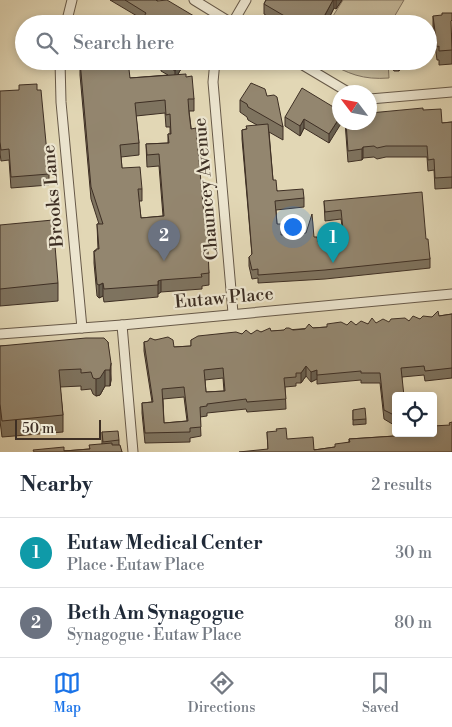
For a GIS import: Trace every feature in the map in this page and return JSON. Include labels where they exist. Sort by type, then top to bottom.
[{"type":"street","points":[[68,15],[72,0]]},
{"type":"street","points":[[194,0],[218,15]]},
{"type":"street","points":[[237,15],[246,0]]},
{"type":"street","name":"Brooks Lane","points":[[60,70],[61,102],[82,328]]},
{"type":"street","name":"Chauncey Avenue","points":[[214,70],[213,82],[233,313]]},
{"type":"street","points":[[311,70],[336,85]]},
{"type":"street","points":[[377,98],[452,92]]},
{"type":"street","name":"Eutaw Place","points":[[0,334],[452,294]]},
{"type":"street","points":[[122,324],[133,452]]},
{"type":"shaded area","points":[[343,0],[404,0],[395,15],[334,15]]},
{"type":"shaded area","points":[[344,70],[389,70],[389,78],[371,78]]},
{"type":"building","points":[[125,0],[167,0],[192,15],[145,15],[146,13]]},
{"type":"building","points":[[266,0],[333,0],[325,15],[283,15],[264,4]]},
{"type":"building","points":[[442,13],[452,13],[452,50],[439,51],[439,46],[437,47],[437,16],[442,15]]},
{"type":"building","points":[[81,70],[129,70],[130,78],[186,74],[186,77],[192,76],[194,99],[188,99],[189,113],[191,129],[196,128],[205,226],[207,226],[209,273],[201,274],[202,277],[161,280],[158,281],[158,285],[104,289],[103,283],[97,284],[94,251],[99,249],[97,224],[103,224],[91,187]],"holes":[[[165,100],[166,115],[170,114],[171,134],[168,134],[169,143],[146,144],[147,155],[159,154],[164,216],[141,218],[138,189],[142,189],[140,167],[122,168],[120,145],[139,143],[135,103]]]},
{"type":"building","points":[[251,83],[265,89],[267,96],[274,95],[277,97],[283,127],[248,107],[247,104],[240,100]]},
{"type":"building","points":[[37,84],[37,90],[41,90],[49,174],[11,177],[9,149],[1,150],[0,91],[19,90],[19,85]]},
{"type":"building","points":[[302,88],[332,106],[332,129],[329,134],[304,119],[300,126],[285,117]]},
{"type":"building","points":[[423,108],[423,110],[441,109],[442,123],[452,122],[452,177],[435,178],[434,159],[428,160],[427,146],[386,146],[377,148],[374,146],[348,151],[347,130],[377,130],[377,112]]},
{"type":"building","points":[[268,124],[273,180],[276,180],[277,191],[303,189],[304,198],[275,201],[277,224],[281,224],[281,235],[306,233],[312,214],[314,237],[317,237],[318,242],[344,239],[341,210],[325,212],[324,201],[422,192],[426,239],[428,239],[430,259],[258,275],[258,269],[252,270],[249,257],[252,254],[242,130],[247,129],[246,126]]},
{"type":"building","points":[[53,220],[58,283],[0,289],[0,225]]},
{"type":"building","points":[[438,311],[439,316],[452,314],[452,368],[425,371],[424,366],[401,368],[404,392],[392,392],[392,414],[384,410],[380,373],[361,373],[361,371],[317,375],[317,370],[311,372],[306,366],[301,373],[296,373],[296,377],[284,378],[286,399],[247,402],[246,399],[207,404],[207,406],[200,407],[201,427],[190,428],[190,432],[145,433],[142,403],[153,402],[144,342],[150,338],[155,340],[168,337],[173,340],[174,347],[191,346],[191,340],[198,336],[236,332],[242,334],[246,330],[251,334],[257,330],[261,332],[270,328],[271,331],[284,330],[286,328],[293,330],[305,329],[309,324],[313,328],[327,327],[327,324],[341,322],[347,325],[351,321],[356,325],[361,321],[368,324],[372,318],[376,323],[383,319],[389,322],[391,319],[405,318],[409,321],[413,316],[420,319],[423,316],[432,317]],"holes":[[[223,368],[225,391],[206,392],[204,370]],[[184,387],[188,421],[164,423],[162,389]]]},
{"type":"building","points":[[104,338],[108,342],[110,370],[105,370],[100,378],[96,379],[93,378],[91,372],[81,373],[81,369],[59,370],[63,415],[2,421],[0,404],[0,346]]},
{"type":"building","points":[[365,408],[366,419],[353,420],[353,410]]},
{"type":"building","points":[[452,422],[452,452],[239,452],[268,449],[267,432],[277,431],[276,429],[286,428],[287,439],[313,437],[314,450],[335,447],[335,444],[350,442],[349,439],[392,436],[437,437],[437,426],[450,425],[449,423]]},
{"type":"building","points":[[118,431],[119,440],[103,442],[102,432]]},
{"type":"building","points":[[112,443],[112,445],[120,445],[122,452],[34,452],[33,450],[64,447],[64,451],[90,449],[89,445]]},
{"type":"place","name":"Beth Am Synagogue","points":[[164,261]]},
{"type":"place","name":"Eutaw Medical Center","points":[[333,263]]}]
